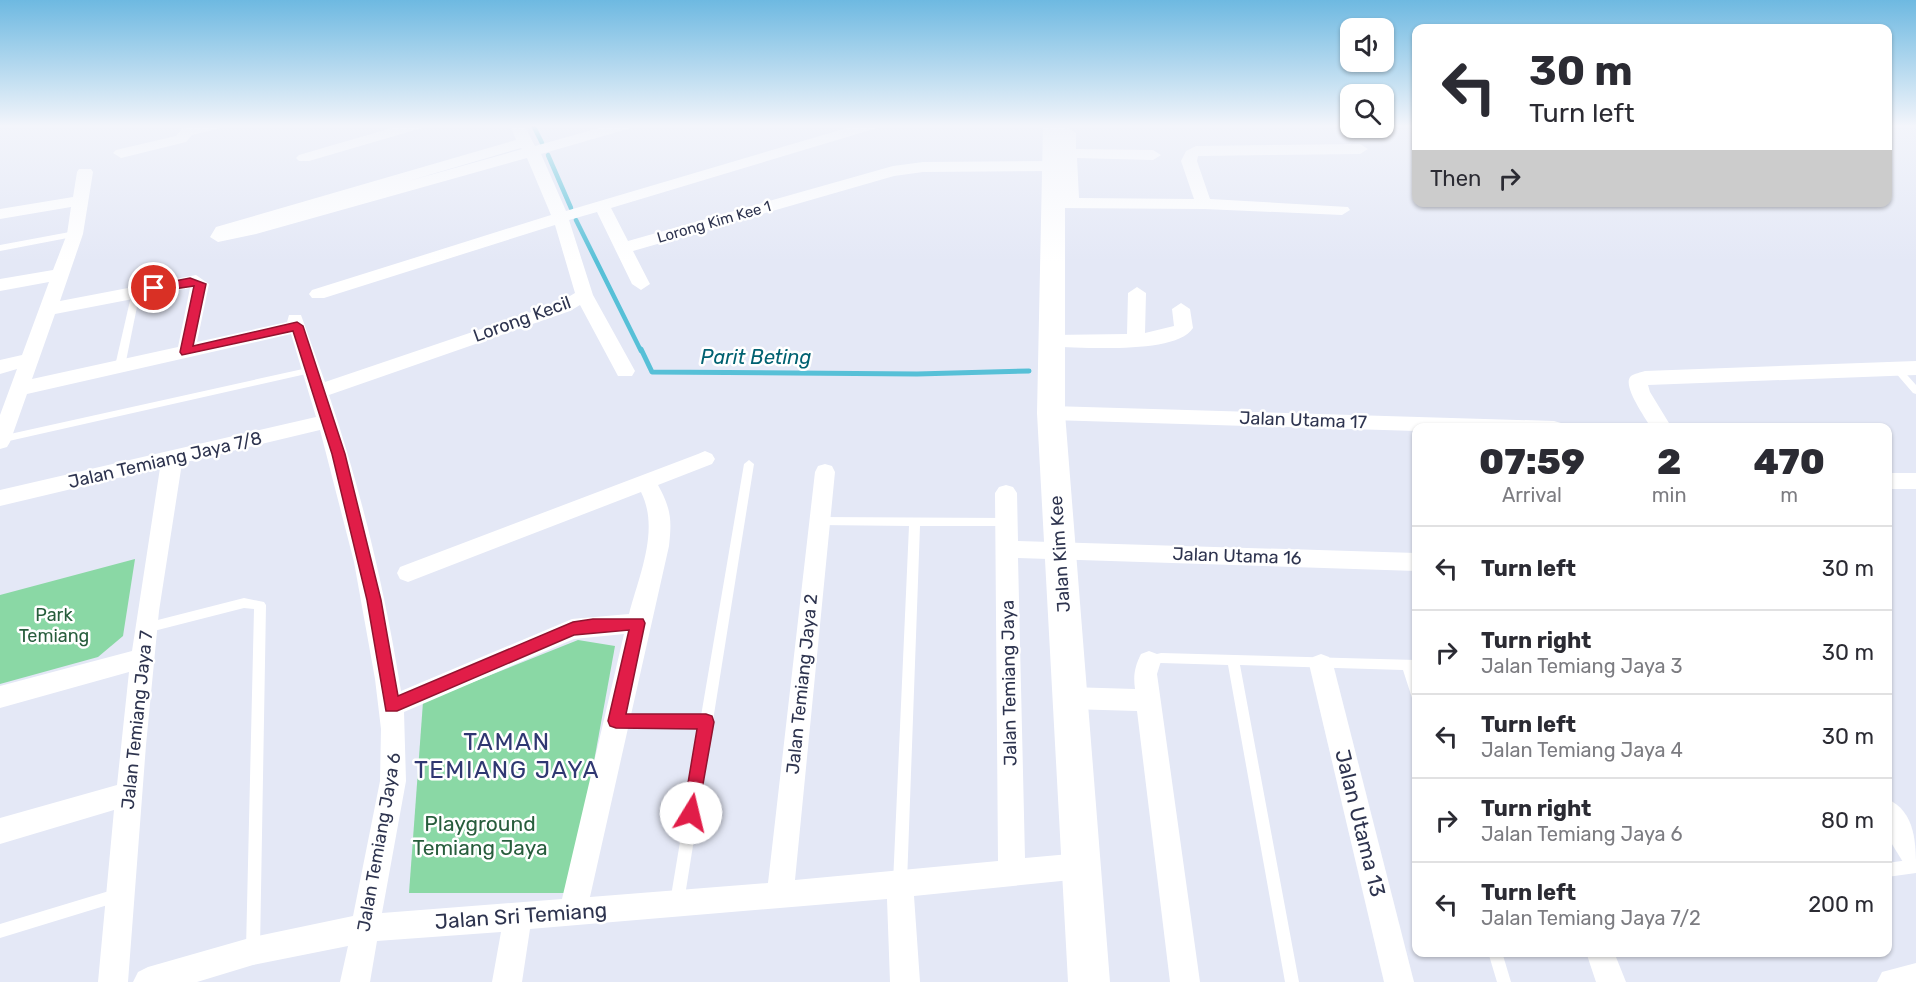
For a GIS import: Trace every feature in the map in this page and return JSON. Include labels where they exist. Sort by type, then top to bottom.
[{"type":"street","points":[[447,171],[222,231],[218,237],[256,229],[455,171]]},
{"type":"street","name":"Lorong Kecil","points":[[316,380],[564,307],[584,295],[579,212],[546,171]]},
{"type":"street","points":[[318,294],[718,171]]},
{"type":"street","name":"Lorong Kim Kee 1","points":[[623,248],[894,171]]},
{"type":"street","name":"Jalan Kim Kee","points":[[1061,171],[1063,203],[1053,340],[1051,413],[1089,982]]},
{"type":"street","points":[[1193,171],[1204,204]]},
{"type":"street","points":[[0,441],[75,234],[85,172]]},
{"type":"street","points":[[0,214],[81,200]]},
{"type":"street","points":[[1063,203],[1204,204],[1342,210]]},
{"type":"street","points":[[579,212],[623,248],[641,284]]},
{"type":"street","points":[[0,285],[61,274]]},
{"type":"street","points":[[20,389],[186,352],[200,284],[190,281],[49,309]]},
{"type":"street","points":[[1136,339],[1137,293]]},
{"type":"street","points":[[584,295],[625,371]]},
{"type":"street","points":[[1053,340],[1136,339],[1176,335],[1184,328],[1181,309]]},
{"type":"street","name":"Jalan Temiang Jaya 6","points":[[186,352],[296,323],[329,421],[371,586],[392,706],[396,749],[393,781],[355,982]]},
{"type":"street","points":[[0,367],[30,359]]},
{"type":"street","points":[[1659,423],[1640,393],[1638,381],[1656,376],[1906,368]]},
{"type":"street","name":"Jalan Utama 17","points":[[1051,413],[1412,424]]},
{"type":"street","name":"Jalan Temiang Jaya 7/8","points":[[0,498],[329,421]]},
{"type":"street","name":"Jalan Temiang Jaya 7","points":[[113,982],[128,794],[146,628],[172,459]]},
{"type":"street","points":[[408,573],[705,459]]},
{"type":"street","name":"Jalan Temiang Jaya 2","points":[[780,896],[825,472]]},
{"type":"street","points":[[1892,481],[1916,481]]},
{"type":"street","points":[[573,913],[661,524],[659,507],[646,482]]},
{"type":"street","name":"Jalan Temiang Jaya","points":[[1005,493],[1012,874]]},
{"type":"street","name":"Jalan Utama 16","points":[[1006,549],[1412,562]]},
{"type":"street","points":[[392,706],[573,629],[593,625],[638,623]]},
{"type":"street","points":[[0,697],[143,658]]},
{"type":"street","points":[[1149,661],[1145,674],[1185,982]]},
{"type":"street","name":"Jalan Utama 13","points":[[1321,664],[1399,982]]},
{"type":"street","points":[[1069,698],[1148,700]]},
{"type":"street","points":[[0,831],[128,794]]},
{"type":"street","points":[[1892,820],[1916,858]]},
{"type":"street","name":"Jalan Sri Temiang","points":[[148,982],[253,951],[365,928],[780,896],[1081,866]]},
{"type":"street","points":[[900,884],[905,982]]},
{"type":"street","points":[[507,982],[518,917]]},
{"type":"street","points":[[1602,957],[1611,982]]},
{"type":"street","points":[[1892,982],[1916,978]]},
{"type":"lane","points":[[0,248],[75,234]]},
{"type":"lane","points":[[120,366],[136,292]]},
{"type":"lane","points":[[1906,368],[1916,391]]},
{"type":"lane","points":[[0,441],[316,380]]},
{"type":"lane","points":[[676,904],[749,464]]},
{"type":"lane","points":[[819,520],[1006,522]]},
{"type":"lane","points":[[900,884],[915,521]]},
{"type":"lane","points":[[146,628],[244,603],[260,605],[253,951]]},
{"type":"lane","points":[[1149,661],[1161,658],[1412,665]]},
{"type":"lane","points":[[1233,660],[1292,982]]},
{"type":"lane","points":[[616,721],[706,722]]},
{"type":"lane","points":[[1892,869],[1916,866]]},
{"type":"lane","points":[[0,931],[120,895]]},
{"type":"lane","points":[[1496,957],[1504,982]]},
{"type":"green space","name":"Park Temiang","points":[[135,559],[123,636],[98,657],[0,684],[0,595]]},
{"type":"green space","name":"Playground Temiang Jaya","points":[[578,640],[615,646],[570,893],[409,893],[423,702]]},
{"type":"waterway","name":"Parit Beting","points":[[555,171],[571,208]]},
{"type":"waterway","name":"Parit Beting","points":[[576,220],[641,351]]},
{"type":"waterway","name":"Parit Beting","points":[[641,349],[652,372],[917,374],[1029,371]]},
{"type":"district","name":"TAMAN TEMIANG JAYA","points":[[507,756]]},
{"type":"route","points":[[154,288],[190,281],[200,284],[186,352],[297,326],[324,402],[339,454],[374,600],[392,706],[549,637],[593,625],[638,623],[616,721],[706,722],[691,813]]}]
